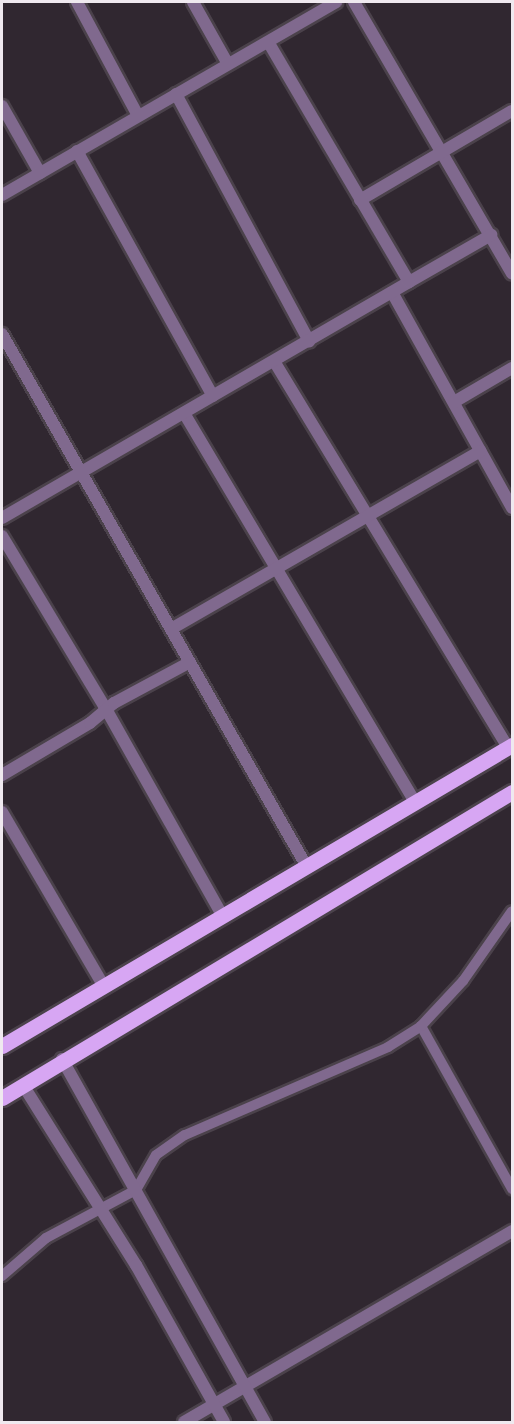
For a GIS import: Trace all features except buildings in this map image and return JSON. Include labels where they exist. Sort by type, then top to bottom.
[{"type":"main road","points":[[3,1043],[511,746]]},
{"type":"main road","points":[[2,1098],[62,1059],[513,792]]},
{"type":"street","points":[[76,2],[138,116]]},
{"type":"street","points":[[193,2],[228,64]]},
{"type":"street","points":[[2,195],[336,2]]},
{"type":"street","points":[[354,2],[513,273]]},
{"type":"street","points":[[268,42],[409,282]]},
{"type":"street","points":[[176,94],[309,341]]},
{"type":"street","points":[[2,106],[40,173]]},
{"type":"street","points":[[360,200],[513,111]]},
{"type":"street","points":[[77,151],[213,396]]},
{"type":"street","points":[[2,518],[393,294],[409,282],[491,235]]},
{"type":"street","points":[[393,294],[513,508]]},
{"type":"street","points":[[2,334],[307,867]]},
{"type":"street","points":[[274,361],[511,746]]},
{"type":"street","points":[[454,402],[513,368]]},
{"type":"street","points":[[184,413],[415,802]]},
{"type":"street","points":[[171,629],[481,451]]},
{"type":"street","points":[[2,536],[106,709],[222,915]]},
{"type":"street","points":[[2,775],[90,723],[106,709],[190,662]]},
{"type":"street","points":[[2,812],[103,985]]},
{"type":"street","points":[[62,1059],[265,1422]]},
{"type":"street","points":[[23,1084],[101,1210],[224,1422]]},
{"type":"street","points":[[184,1422],[513,1231]]},
{"type":"lane","points":[[2,1276],[46,1238],[136,1190],[156,1155],[184,1135],[388,1047],[421,1026],[463,981],[513,911]]},
{"type":"lane","points":[[421,1026],[513,1189]]}]
